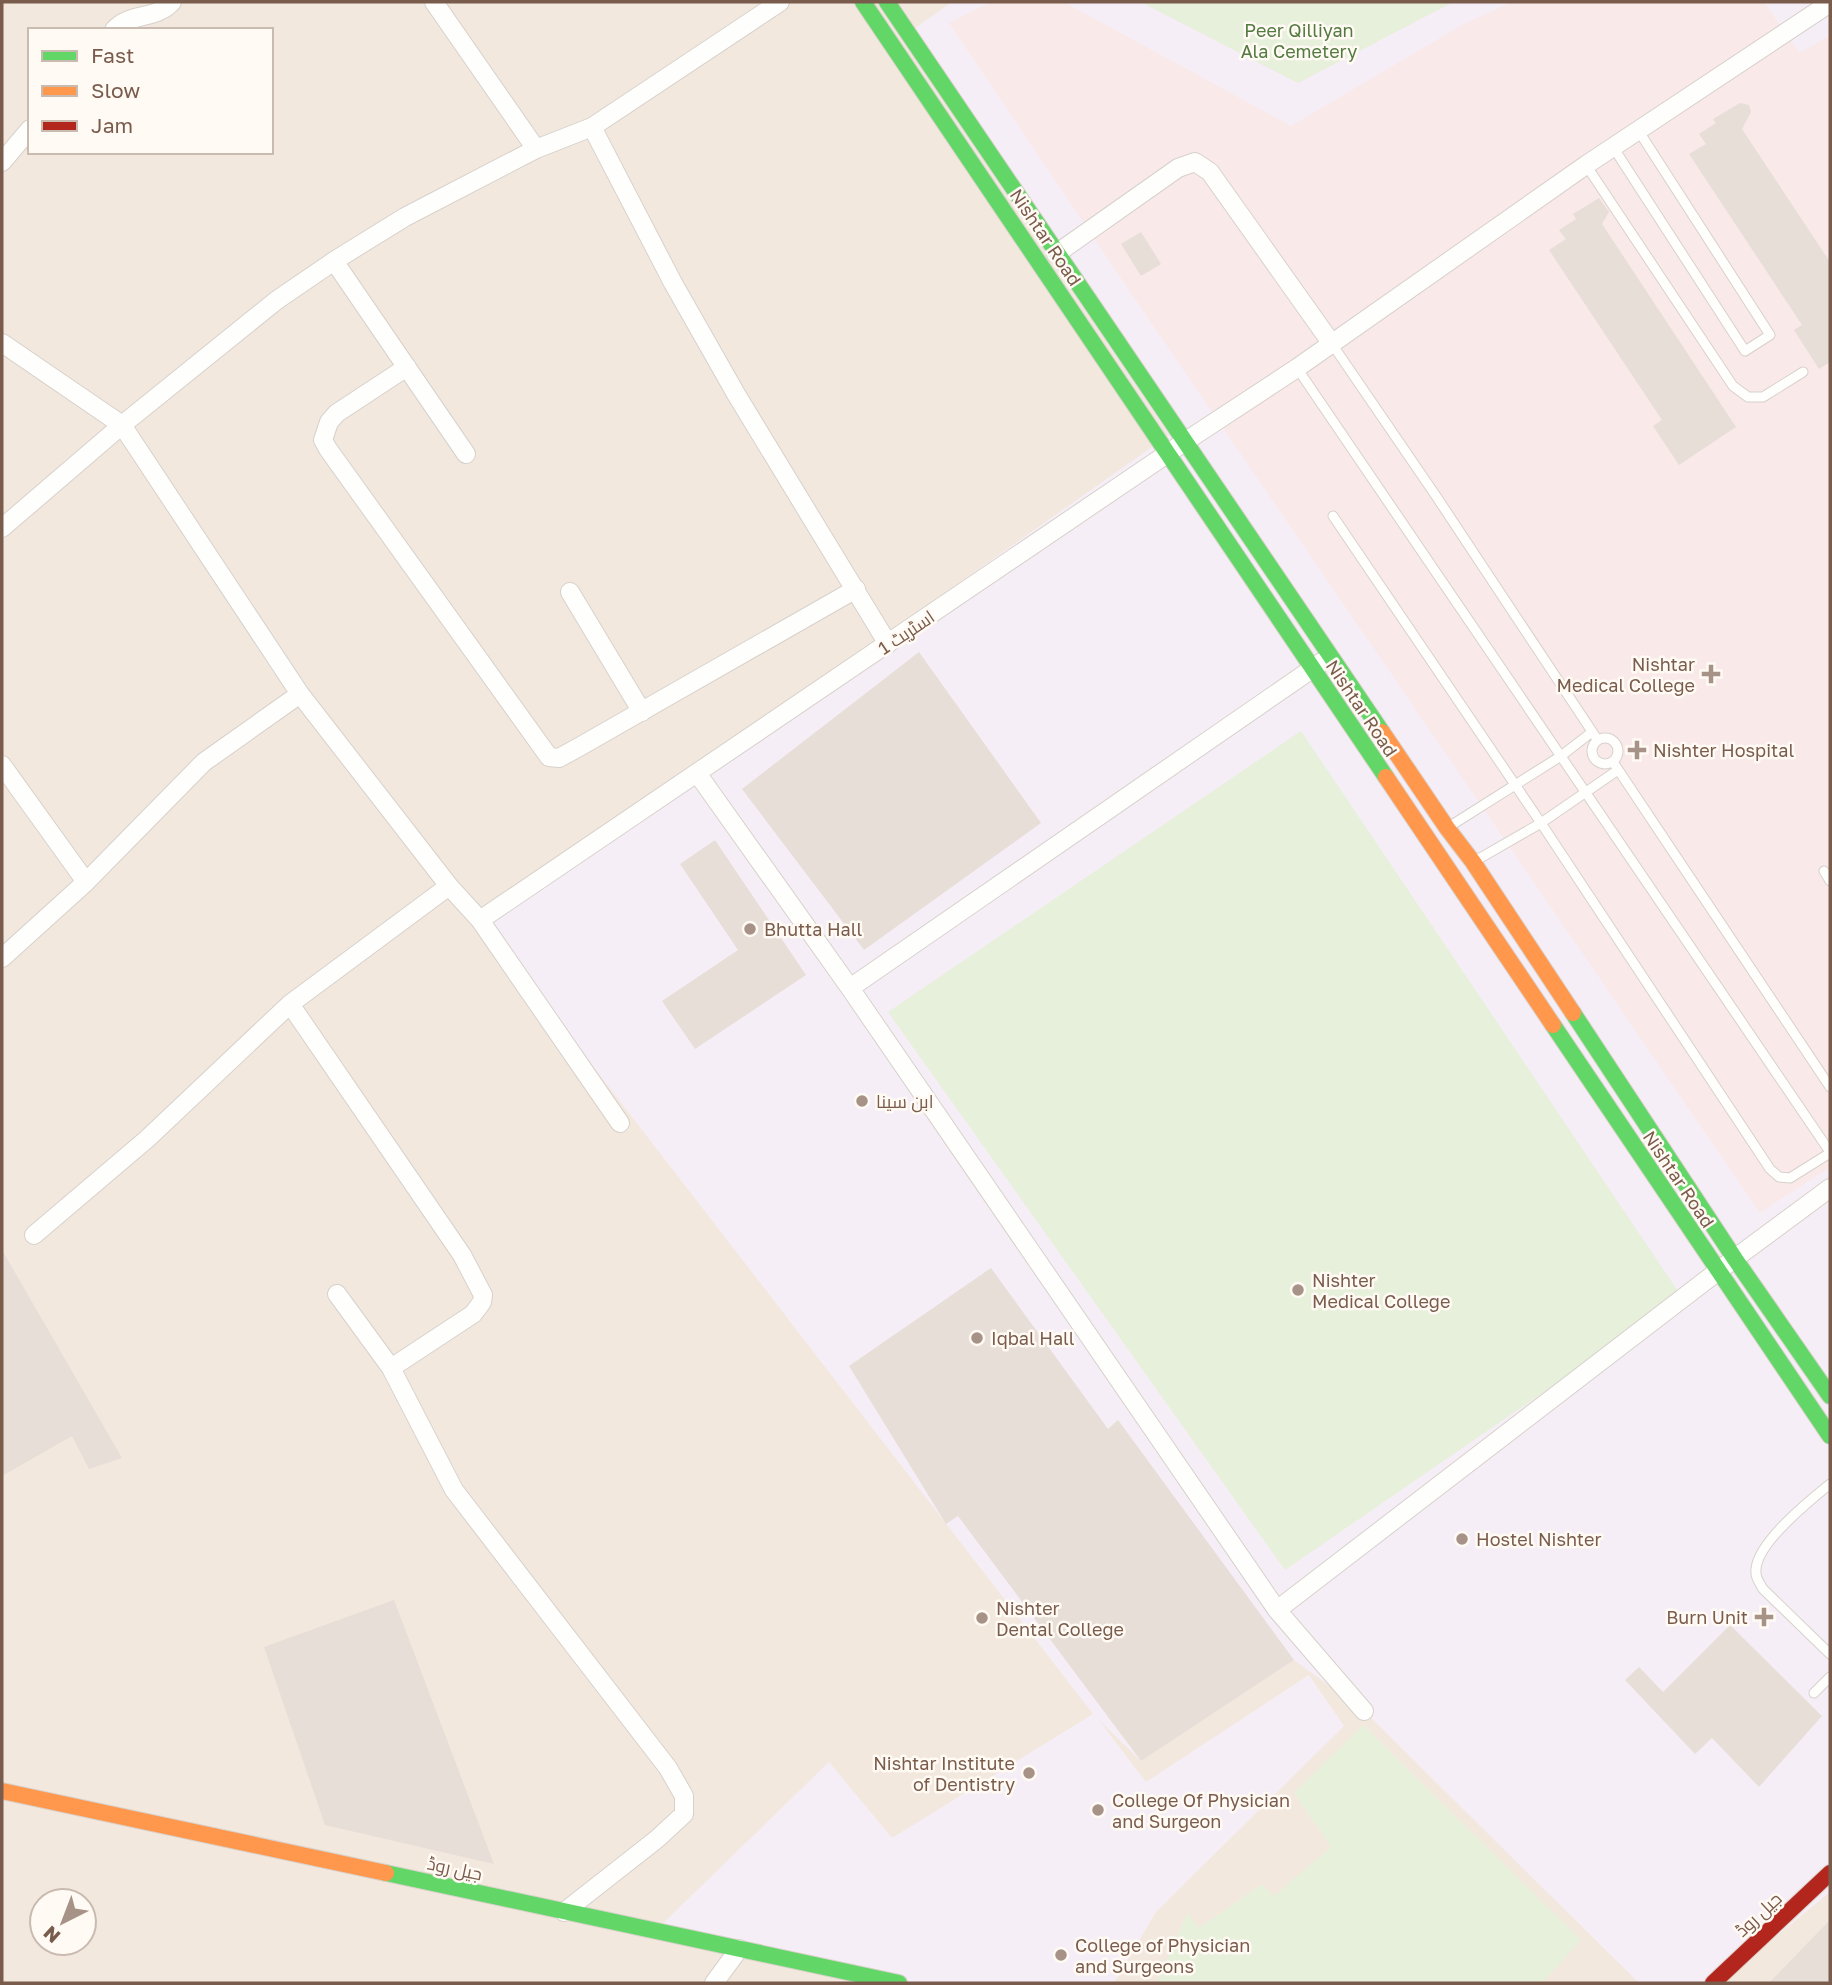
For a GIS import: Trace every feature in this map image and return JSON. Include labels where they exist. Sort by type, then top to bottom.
[{"type":"main road","name":"Nishtar Road","points":[[863,2],[1830,1436]]},
{"type":"main road","name":"Nishtar Road","points":[[887,2],[1447,828],[1473,862],[1735,1259],[1830,1396]]},
{"type":"main road","name":"جیل روڈ","points":[[2,1790],[900,1983]]},
{"type":"main road","name":"جیل روڈ","points":[[1713,1983],[1830,1873]]},
{"type":"street","points":[[117,28],[128,20],[161,12],[172,2]]},
{"type":"street","points":[[434,2],[536,149]]},
{"type":"street","points":[[2,528],[122,425],[277,300],[334,261],[405,217],[536,149],[592,127],[780,2]]},
{"type":"street","name":"اسٹریٹ 1","points":[[481,920],[1297,368],[1586,165],[1830,3]]},
{"type":"street","points":[[592,127],[673,283],[736,394],[888,644]]},
{"type":"street","points":[[2,162],[28,131]]},
{"type":"street","points":[[1056,254],[1178,168],[1195,162],[1210,172],[1332,344]]},
{"type":"street","points":[[334,261],[466,454]]},
{"type":"street","points":[[2,343],[122,425],[300,694],[449,886],[481,920],[620,1123]]},
{"type":"street","points":[[407,367],[337,413],[324,431],[323,440],[549,757],[559,758],[856,589]]},
{"type":"street","points":[[570,592],[642,712]]},
{"type":"street","points":[[850,988],[1331,656]]},
{"type":"street","points":[[2,958],[86,882],[204,762],[300,694]]},
{"type":"street","points":[[2,765],[86,882]]},
{"type":"street","points":[[697,773],[850,988],[1277,1610],[1364,1711]]},
{"type":"street","points":[[34,1235],[147,1139],[290,1004],[449,886]]},
{"type":"street","points":[[290,1004],[462,1255],[483,1295],[482,1302],[473,1314],[391,1368]]},
{"type":"street","points":[[1277,1610],[1717,1271],[1830,1188]]},
{"type":"street","points":[[337,1294],[391,1368],[454,1490],[668,1768],[684,1796],[684,1814],[657,1839],[564,1912]]},
{"type":"street","points":[[713,1983],[739,1949]]},
{"type":"lane","points":[[1613,147],[1745,351],[1770,335],[1638,130]]},
{"type":"lane","points":[[1586,165],[1733,386],[1748,397],[1763,397],[1803,372]]},
{"type":"lane","points":[[1332,344],[1595,736]]},
{"type":"lane","points":[[1297,368],[1830,1153],[1790,1178],[1779,1177],[1770,1169],[1541,823],[1333,516]]},
{"type":"lane","points":[[1595,736],[1592,754],[1597,762],[1616,766],[1830,1087]]},
{"type":"lane","points":[[1447,828],[1595,736],[1613,740],[1618,747],[1616,766],[1586,792],[1541,823],[1473,862],[1455,879]]},
{"type":"lane","points":[[1824,871],[1830,881]]},
{"type":"lane","points":[[1830,1484],[1798,1509],[1762,1552],[1756,1567],[1756,1578],[1763,1589],[1830,1654]]},
{"type":"lane","points":[[1814,1693],[1830,1678]]},
{"type":"shaded area","points":[[2,2],[1830,2],[1830,1983],[2,1983]]},
{"type":"shaded area","name":"Nishter Medical College","points":[[952,2],[1141,2],[1298,83],[1453,2],[1830,2],[1830,1892],[1719,1983],[1639,1983],[1364,1711],[1294,1660],[1141,1761],[1098,1719],[1146,1782],[1309,1675],[1344,1726],[1156,1912],[1114,1983],[874,1983],[654,1932],[829,1762],[892,1838],[1093,1714],[480,920],[1169,435],[901,38]]},
{"type":"shaded area","name":"Nishter Hospital","points":[[991,2],[1064,2],[1291,126],[1462,25],[1512,2],[1764,2],[1800,53],[1830,35],[1830,1167],[1760,1213],[949,23]]},
{"type":"green space","name":"Peer Qilliyan Ala Cemetery","points":[[1141,2],[1453,2],[1298,83]]},
{"type":"green space","points":[[1301,731],[1682,1297],[1285,1570],[888,1012]]},
{"type":"green space","points":[[1363,1725],[1581,1940],[1542,1983],[1157,1983],[1187,1913],[1199,1928],[1262,1884],[1274,1896],[1331,1847],[1294,1793]]},
{"type":"building","points":[[1740,103],[1749,105],[1751,112],[1742,129],[1830,262],[1830,362],[1819,369],[1794,330],[1802,325],[1689,154],[1706,144],[1699,134],[1716,123],[1713,119]]},
{"type":"building","points":[[1599,198],[1609,212],[1602,224],[1736,427],[1679,465],[1653,426],[1662,420],[1549,250],[1566,239],[1559,230],[1576,219],[1573,214]]},
{"type":"building","points":[[1141,232],[1161,264],[1141,276],[1121,244]]},
{"type":"building","points":[[919,652],[1041,823],[864,950],[742,789]]},
{"type":"building","points":[[715,840],[806,975],[695,1049],[662,1001],[738,950],[680,864]]},
{"type":"building","points":[[2,1250],[122,1458],[89,1469],[72,1436],[2,1476]]},
{"type":"building","points":[[991,1268],[1108,1429],[1118,1420],[1294,1660],[1141,1761],[958,1516],[946,1524],[849,1366]]},
{"type":"building","points":[[394,1600],[494,1864],[325,1825],[264,1647]]},
{"type":"building","name":"Burn Unit","points":[[1730,1625],[1822,1716],[1759,1787],[1712,1738],[1695,1754],[1625,1680],[1639,1667],[1663,1692]]},
{"type":"building","points":[[1830,1920],[1830,1983],[1769,1983]]},
{"type":"traffic: fast","points":[[863,2],[1386,777]]},
{"type":"traffic: fast","points":[[887,2],[1382,732]]},
{"type":"traffic: fast","points":[[1573,1013],[1735,1259],[1830,1396]]},
{"type":"traffic: fast","points":[[1553,1025],[1830,1436]]},
{"type":"traffic: fast","points":[[386,1873],[899,1983]]},
{"type":"traffic: slow","points":[[1382,732],[1473,862],[1573,1013]]},
{"type":"traffic: slow","points":[[1386,777],[1553,1025]]},
{"type":"traffic: slow","points":[[2,1791],[386,1873]]},
{"type":"traffic: jam","points":[[1713,1983],[1830,1873]]},
{"type":"place","name":"Nishtar Medical College","points":[[1711,674]]},
{"type":"place","name":"Nishter Hospital","points":[[1637,750]]},
{"type":"place","name":"Bhutta Hall","points":[[750,929]]},
{"type":"place","name":"ابن سینا","points":[[862,1101]]},
{"type":"place","name":"Nishter Medical College","points":[[1298,1290]]},
{"type":"place","name":"Iqbal Hall","points":[[977,1338]]},
{"type":"place","name":"Hostel Nishter","points":[[1462,1539]]},
{"type":"place","name":"Burn Unit","points":[[1764,1617]]},
{"type":"place","name":"Nishter Dental College","points":[[982,1618]]},
{"type":"place","name":"Nishtar Institute of Dentistry","points":[[1029,1773]]},
{"type":"place","name":"College Of Physician and Surgeon","points":[[1098,1810]]},
{"type":"place","name":"College of Physician and Surgeons","points":[[1061,1955]]}]
